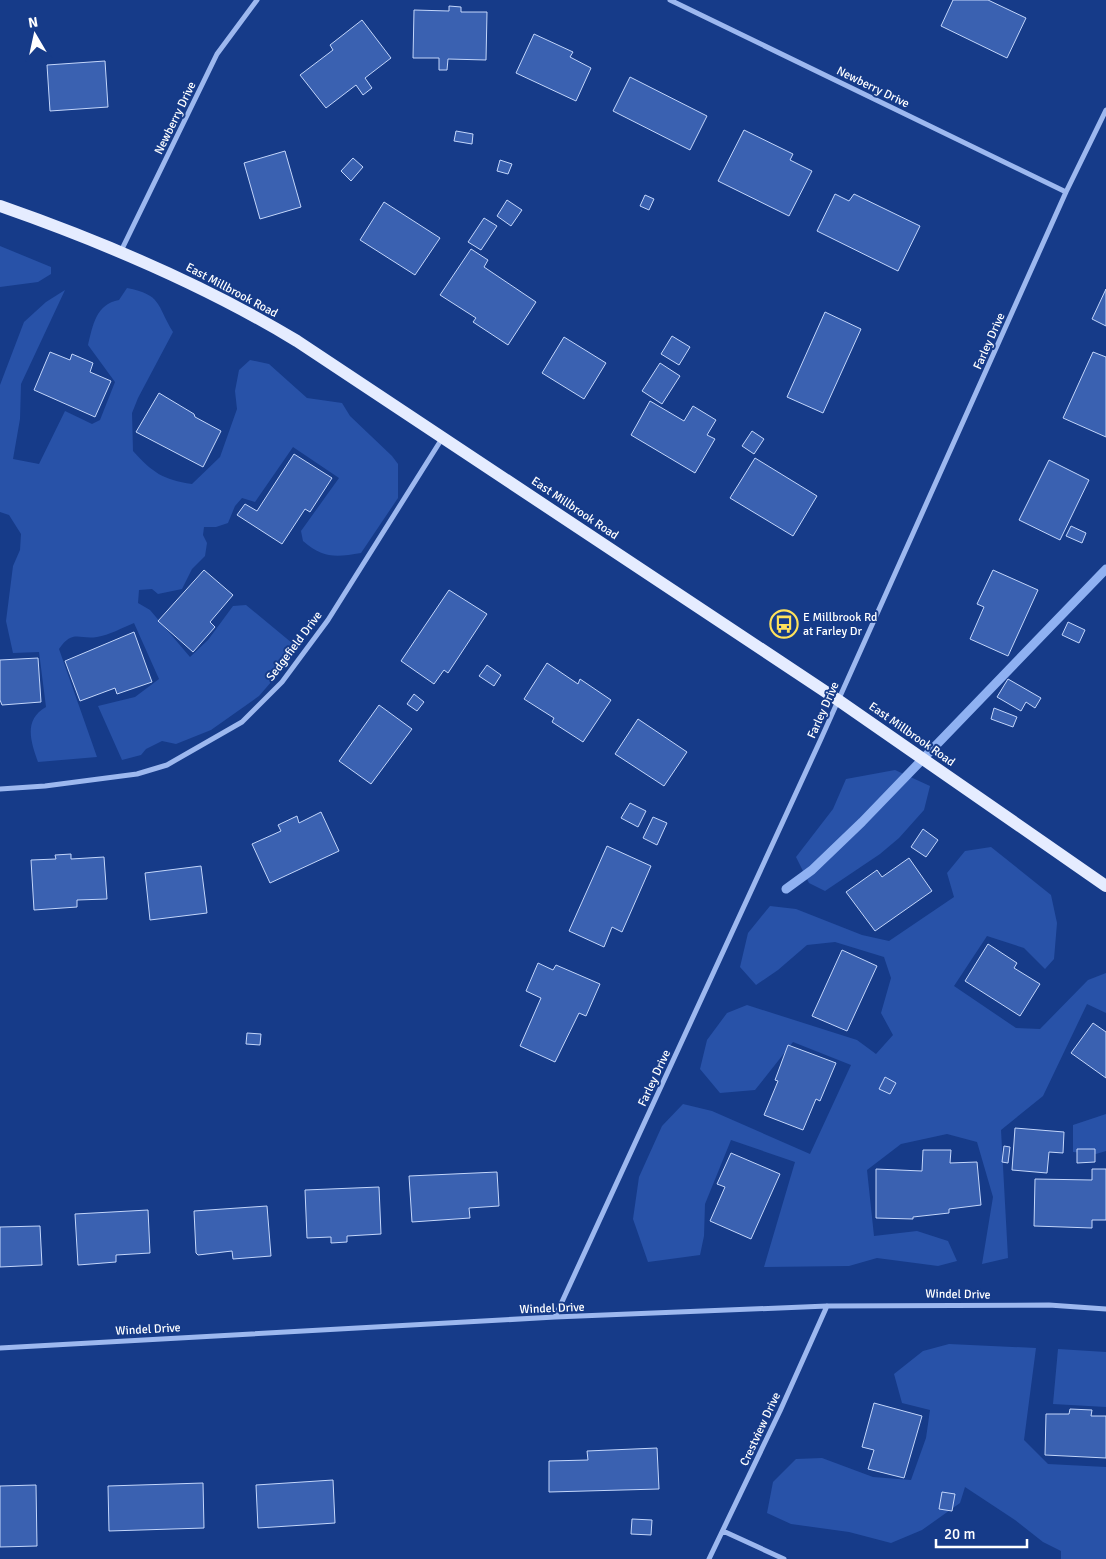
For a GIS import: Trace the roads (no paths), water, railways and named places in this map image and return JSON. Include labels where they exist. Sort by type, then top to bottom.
[{"type":"main road","name":"East Millbrook Road","points":[[0,206],[121,251],[248,312],[287,335],[838,700],[1106,886]]},
{"type":"street","name":"Newberry Drive","points":[[121,251],[218,54],[257,0]]},
{"type":"street","name":"Newberry Drive","points":[[670,0],[1066,192]]},
{"type":"street","name":"Farley Drive","points":[[555,1318],[838,700],[1066,192],[1106,110]]},
{"type":"street","name":"Sedgefield Drive","points":[[0,789],[45,786],[138,774],[167,765],[242,722],[282,682],[328,620],[443,437]]},
{"type":"street","name":"Windel Drive","points":[[0,1348],[555,1318],[827,1306],[1049,1305],[1106,1309]]},
{"type":"street","name":"Crestview Drive","points":[[709,1559],[780,1411],[827,1306]]},
{"type":"street","points":[[723,1531],[784,1559]]},
{"type":"waterway","points":[[786,889],[812,870],[862,822],[1106,569]]},
{"type":"place","name":"E Millbrook Rd at Farley Dr","points":[[784,624]]}]
